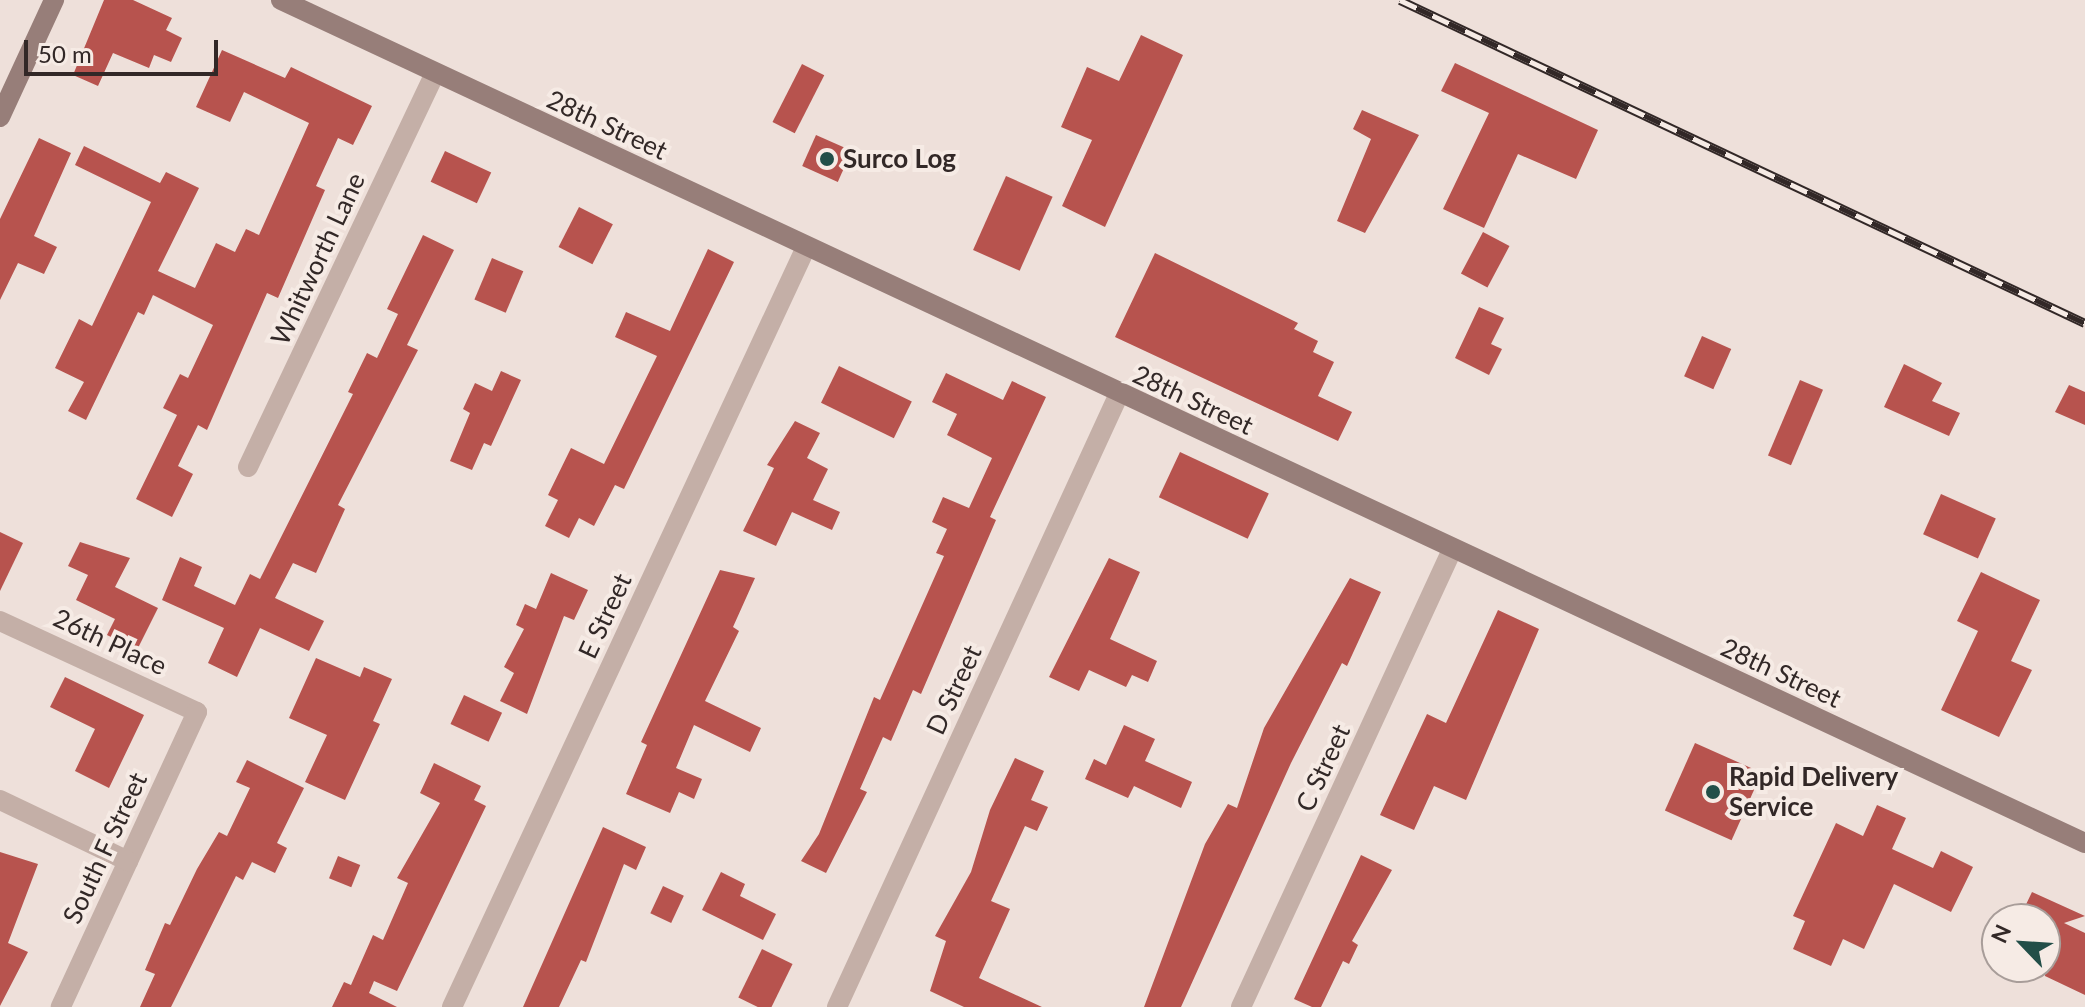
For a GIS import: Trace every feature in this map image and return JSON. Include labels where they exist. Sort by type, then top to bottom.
[{"type":"main road","points":[[0,117],[54,0]]},
{"type":"main road","name":"28th Street","points":[[281,0],[1452,550],[2085,843]]},
{"type":"street","name":"Whitworth Lane","points":[[248,467],[435,73]]},
{"type":"street","name":"E Street","points":[[452,1007],[806,247]]},
{"type":"street","name":"D Street","points":[[837,1007],[1119,394]]},
{"type":"street","name":"C Street","points":[[1241,1007],[1452,550]]},
{"type":"street","name":"26th Place","points":[[0,621],[197,712]]},
{"type":"street","name":"South F Street","points":[[61,1007],[197,712]]},
{"type":"street","points":[[0,800],[128,861]]},
{"type":"building","points":[[104,0],[133,0],[172,18],[166,30],[182,38],[171,62],[154,55],[149,68],[113,53],[98,86],[73,75]]},
{"type":"building","points":[[1141,35],[1183,55],[1105,227],[1062,206],[1092,140],[1061,127],[1087,67],[1119,81]]},
{"type":"building","points":[[222,50],[285,78],[291,67],[372,106],[353,145],[338,138],[316,186],[325,190],[278,298],[267,293],[207,430],[198,425],[178,466],[193,474],[172,517],[136,499],[177,415],[163,408],[180,374],[188,378],[213,325],[153,295],[144,315],[138,312],[86,420],[68,411],[84,382],[55,368],[79,319],[92,326],[151,202],[75,165],[84,146],[160,183],[166,172],[199,188],[158,271],[195,288],[216,243],[235,252],[246,229],[259,235],[309,123],[244,92],[230,122],[196,107]]},
{"type":"building","points":[[1455,63],[1598,130],[1576,179],[1518,154],[1484,228],[1443,209],[1489,113],[1441,91]]},
{"type":"building","points":[[802,64],[824,75],[795,133],[772,122]]},
{"type":"building","points":[[1362,110],[1419,135],[1365,233],[1337,221],[1371,139],[1353,129]]},
{"type":"building","name":"Surco Log","points":[[816,135],[852,151],[838,182],[802,166]]},
{"type":"building","points":[[39,138],[71,153],[34,236],[57,247],[44,274],[18,263],[0,300],[0,219]]},
{"type":"building","points":[[445,151],[491,173],[477,203],[431,182]]},
{"type":"building","points":[[1006,176],[1053,197],[1020,271],[973,250]]},
{"type":"building","points":[[579,207],[613,224],[592,264],[559,247]]},
{"type":"building","points":[[1483,232],[1509,246],[1487,288],[1461,273]]},
{"type":"building","points":[[423,235],[454,250],[407,345],[418,350],[338,505],[345,509],[316,573],[293,563],[275,598],[324,621],[309,651],[260,628],[237,677],[208,663],[224,628],[162,600],[180,557],[202,567],[194,586],[235,605],[250,574],[260,579],[353,394],[348,392],[367,353],[377,358],[398,314],[387,309]]},
{"type":"building","points":[[708,249],[734,262],[624,489],[615,485],[594,526],[579,518],[569,538],[545,526],[558,500],[548,495],[571,448],[604,464],[657,356],[615,337],[626,312],[670,331]]},
{"type":"building","points":[[1155,253],[1298,323],[1294,329],[1318,341],[1313,352],[1334,362],[1318,396],[1352,412],[1338,441],[1115,337]]},
{"type":"building","points":[[492,258],[523,271],[506,313],[474,299]]},
{"type":"building","points":[[1479,307],[1504,318],[1491,344],[1502,349],[1489,375],[1455,358]]},
{"type":"building","points":[[1702,336],[1731,349],[1713,389],[1684,376]]},
{"type":"building","points":[[1904,364],[1942,383],[1932,401],[1960,413],[1949,436],[1884,407]]},
{"type":"building","points":[[839,366],[912,402],[894,438],[821,403]]},
{"type":"building","points":[[501,371],[521,380],[491,446],[484,443],[472,470],[450,461],[470,413],[463,409],[475,383],[492,391]]},
{"type":"building","points":[[946,373],[1003,400],[1012,381],[1046,397],[990,517],[996,520],[921,694],[913,690],[891,741],[883,737],[860,789],[867,792],[826,873],[801,861],[819,834],[874,697],[880,700],[944,556],[936,553],[947,529],[932,522],[943,497],[969,508],[992,458],[947,435],[957,414],[932,402]]},
{"type":"building","points":[[1800,380],[1823,390],[1791,465],[1768,455]]},
{"type":"building","points":[[2069,385],[2085,392],[2085,425],[2055,412]]},
{"type":"building","points":[[795,421],[820,433],[807,458],[828,469],[813,500],[840,512],[832,530],[792,512],[776,546],[743,531],[774,468],[767,465]]},
{"type":"building","points":[[1180,452],[1269,493],[1248,539],[1159,497]]},
{"type":"building","points":[[1941,494],[1996,518],[1978,559],[1923,534]]},
{"type":"building","points":[[0,532],[23,543],[0,591]]},
{"type":"building","points":[[80,542],[130,558],[115,587],[158,608],[137,650],[107,635],[115,619],[76,600],[88,575],[68,566]]},
{"type":"building","points":[[1109,558],[1140,572],[1110,639],[1157,661],[1148,682],[1132,675],[1126,687],[1089,670],[1079,691],[1049,677]]},
{"type":"building","points":[[720,570],[755,578],[733,627],[739,631],[705,701],[761,728],[750,752],[694,725],[676,768],[702,779],[694,799],[679,792],[670,813],[626,794],[647,745],[641,742]]},
{"type":"building","points":[[1981,572],[2040,600],[2011,661],[2032,670],[1999,737],[1941,710],[1978,631],[1957,621]]},
{"type":"building","points":[[551,573],[588,590],[574,620],[564,616],[527,714],[500,701],[514,673],[504,667],[524,629],[516,625],[525,604],[536,609]]},
{"type":"building","points":[[1350,578],[1381,592],[1347,666],[1342,663],[1291,763],[1181,1007],[1144,1007],[1205,844],[1228,804],[1237,808],[1264,728]]},
{"type":"building","points":[[1498,610],[1539,629],[1466,800],[1434,786],[1414,830],[1380,815],[1427,714],[1446,723]]},
{"type":"building","points":[[316,658],[360,677],[364,667],[392,679],[373,721],[380,724],[345,800],[305,782],[327,735],[289,718]]},
{"type":"building","points":[[65,677],[144,715],[109,788],[75,771],[95,729],[50,707]]},
{"type":"building","points":[[464,695],[502,713],[489,742],[450,724]]},
{"type":"building","points":[[1124,725],[1155,739],[1145,761],[1192,782],[1181,808],[1134,786],[1128,798],[1085,779],[1094,759],[1106,765]]},
{"type":"building","name":"Rapid Delivery Service","points":[[1695,743],[1762,773],[1732,840],[1665,811]]},
{"type":"building","points":[[1015,758],[1044,771],[1031,800],[1048,807],[1037,831],[1025,826],[991,901],[1010,909],[979,978],[1042,1007],[964,1007],[930,991],[946,941],[935,936],[971,872],[990,810]]},
{"type":"building","points":[[247,760],[304,788],[277,843],[287,848],[275,873],[252,862],[243,880],[236,876],[171,1007],[140,1007],[155,974],[145,970],[165,923],[170,925],[219,832],[227,836],[250,788],[236,782]]},
{"type":"building","points":[[434,763],[481,786],[474,800],[486,806],[397,991],[374,981],[369,993],[397,1007],[332,1007],[344,982],[351,985],[373,935],[383,940],[408,883],[397,878],[440,803],[420,793]]},
{"type":"building","points":[[1877,805],[1906,818],[1892,849],[1933,868],[1941,851],[1973,867],[1951,912],[1894,884],[1864,949],[1843,939],[1831,966],[1793,949],[1805,921],[1793,916],[1836,823],[1863,836]]},
{"type":"building","points":[[603,827],[646,847],[636,870],[624,864],[586,962],[581,960],[559,1007],[523,1007]]},
{"type":"building","points":[[0,852],[38,864],[8,943],[28,952],[0,1006]]},
{"type":"building","points":[[1361,855],[1392,870],[1352,941],[1358,945],[1349,964],[1343,961],[1321,1007],[1312,1007],[1294,999]]},
{"type":"building","points":[[338,856],[360,865],[351,887],[329,878]]},
{"type":"building","points":[[721,872],[745,884],[740,896],[776,914],[763,940],[702,910]]},
{"type":"building","points":[[663,886],[684,896],[671,923],[650,913]]},
{"type":"building","points":[[2032,892],[2056,903],[2027,903]]},
{"type":"building","points":[[2061,905],[2085,916],[2064,923],[2085,933],[2085,995],[2060,983]]},
{"type":"building","points":[[762,949],[793,964],[772,1007],[758,1007],[738,998]]},
{"type":"railway","points":[[1400,0],[2085,323]]},
{"type":"place","name":"Surco Log","points":[[827,159]]},
{"type":"place","name":"Rapid Delivery Service","points":[[1713,792]]}]
